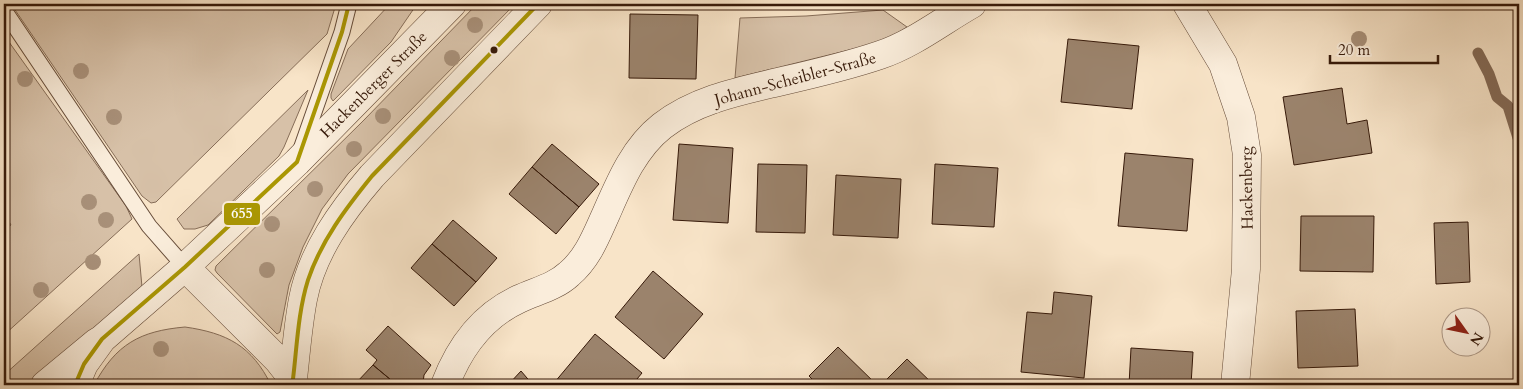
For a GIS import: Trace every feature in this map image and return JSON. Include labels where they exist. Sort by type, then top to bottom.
[{"type":"street","name":"Hackenberger Straße","points":[[45,385],[184,267],[297,162],[452,4]]},
{"type":"street","points":[[294,382],[303,298],[317,256],[335,223],[372,176],[538,4]]},
{"type":"street","name":"Johann-Scheibler-Straße","points":[[445,385],[460,353],[485,321],[501,308],[558,283],[579,265],[594,242],[629,166],[644,142],[682,111],[739,91],[881,55],[905,44],[972,4]]},
{"type":"street","name":"Hackenberg","points":[[1187,4],[1223,64],[1241,117],[1248,155],[1246,269],[1235,385]]},
{"type":"street","points":[[184,267],[278,360],[294,382]]},
{"type":"street","name":"Hackenberger Straße","points":[[75,385],[92,351],[114,328]]},
{"type":"lane","points":[[297,162],[342,32],[349,4]]},
{"type":"lane","points":[[4,10],[149,226],[184,267]]},
{"type":"shaded area","points":[[11,4],[336,4],[327,34],[156,202],[151,203],[142,196]]},
{"type":"shaded area","points":[[390,4],[417,4],[391,42],[333,101],[331,94],[348,49]]},
{"type":"shaded area","points":[[477,4],[515,4],[348,174],[322,209],[303,247],[289,285],[280,332],[277,334],[217,273],[215,270],[216,266],[363,121]]},
{"type":"shaded area","points":[[883,10],[907,27],[886,41],[735,78],[740,18],[806,16]]},
{"type":"shaded area","points":[[4,35],[126,206],[132,219],[4,335],[4,230],[11,225],[4,213]]},
{"type":"shaded area","points":[[308,90],[279,156],[208,225],[195,229],[184,229],[177,219]]},
{"type":"shaded area","points":[[139,254],[142,287],[29,385],[4,385],[4,375]]},
{"type":"shaded area","points":[[185,327],[213,333],[237,344],[255,360],[271,385],[94,385],[111,359],[131,342],[155,332]]},
{"type":"building","points":[[630,14],[698,15],[696,79],[629,78]]},
{"type":"building","points":[[1068,39],[1139,46],[1132,109],[1061,102]]},
{"type":"building","points":[[1342,88],[1347,124],[1367,120],[1372,153],[1294,165],[1283,97]]},
{"type":"building","points":[[552,144],[599,184],[579,207],[532,167]]},
{"type":"building","points":[[679,144],[733,148],[728,223],[673,220]]},
{"type":"building","points":[[1125,153],[1193,159],[1187,231],[1118,226]]},
{"type":"building","points":[[758,164],[807,165],[805,233],[756,232]]},
{"type":"building","points":[[935,164],[998,168],[994,227],[932,224]]},
{"type":"building","points":[[532,167],[579,207],[556,234],[509,194]]},
{"type":"building","points":[[836,175],[901,179],[898,238],[833,235]]},
{"type":"building","points":[[1301,216],[1374,216],[1373,272],[1300,271]]},
{"type":"building","points":[[453,220],[497,258],[476,282],[432,244]]},
{"type":"building","points":[[1468,222],[1470,282],[1436,284],[1434,223]]},
{"type":"building","points":[[432,244],[476,282],[454,306],[411,268]]},
{"type":"building","points":[[653,271],[703,314],[664,359],[615,317]]},
{"type":"building","points":[[1054,292],[1092,296],[1084,378],[1021,372],[1027,312],[1052,314]]},
{"type":"building","points":[[1355,309],[1358,366],[1298,368],[1296,311]]},
{"type":"building","points":[[388,326],[431,365],[424,375],[423,383],[397,385],[373,365],[377,360],[366,350]]},
{"type":"building","points":[[595,334],[642,373],[632,385],[557,385],[554,383]]},
{"type":"building","points":[[838,347],[877,385],[818,385],[809,376]]},
{"type":"building","points":[[1131,348],[1193,352],[1191,385],[1129,385]]},
{"type":"building","points":[[907,359],[934,385],[881,385]]},
{"type":"building","points":[[373,365],[397,385],[358,385],[356,383]]},
{"type":"building","points":[[521,371],[533,385],[508,385]]},
{"type":"waterway","points":[[1478,53],[1489,74],[1497,97],[1508,106],[1519,141]]},
{"type":"transit line","name":"655","points":[[75,385],[84,364],[102,339],[185,267],[297,162],[342,32],[349,4]]},
{"type":"transit line","name":"655","points":[[295,385],[293,379],[300,317],[305,292],[313,266],[335,225],[372,176],[538,4]]}]
